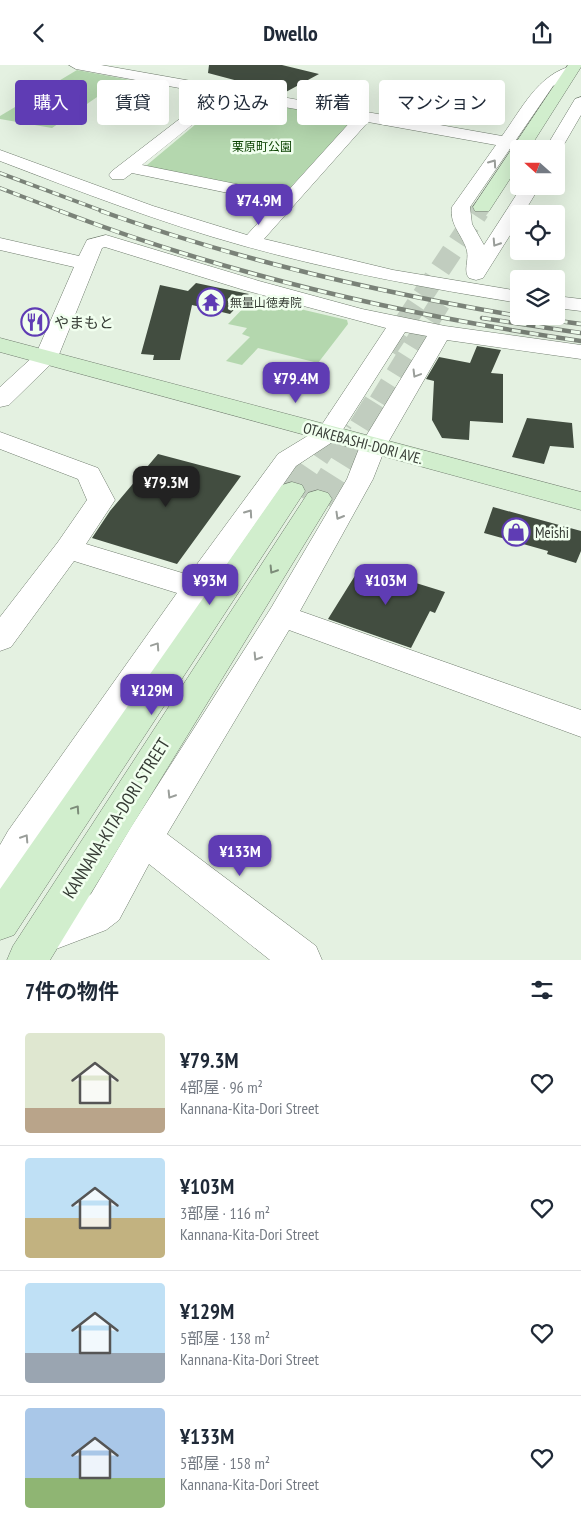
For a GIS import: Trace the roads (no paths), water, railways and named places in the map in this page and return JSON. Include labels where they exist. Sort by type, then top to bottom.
[{"type":"street","points":[[76,65],[179,83]]},
{"type":"street","points":[[519,140],[548,83],[576,73]]},
{"type":"street","points":[[542,140],[576,73]]},
{"type":"street","points":[[558,140],[581,102]]},
{"type":"street","points":[[369,117],[510,146]]},
{"type":"street","points":[[98,191],[182,125]]},
{"type":"street","points":[[251,242],[358,125]]},
{"type":"street","points":[[472,282],[476,250],[460,214],[461,207],[510,153]]},
{"type":"street","points":[[0,155],[146,210],[251,242],[346,266],[472,282],[510,294]]},
{"type":"street","points":[[510,159],[490,209],[510,188]]},
{"type":"street","points":[[128,167],[289,200]]},
{"type":"street","points":[[472,282],[525,195]]},
{"type":"street","points":[[0,400],[46,357],[94,244],[106,241],[293,299],[399,324],[441,332],[581,352]]},
{"type":"street","points":[[0,244],[86,264]]},
{"type":"street","points":[[565,303],[581,305]]},
{"type":"street","points":[[0,881],[22,843],[286,460],[328,433],[399,324]]},
{"type":"street","points":[[35,947],[92,917],[105,907],[144,838],[282,616],[360,479],[373,446],[441,332]]},
{"type":"street","name":"OTAKEBASHI-DORI AVE.","points":[[0,345],[581,501]]},
{"type":"street","points":[[0,440],[89,473],[101,500],[68,549],[0,639]]},
{"type":"street","name":"KANNANA-KITA-DORI STREET","points":[[0,922],[305,495],[35,947]]},
{"type":"street","points":[[68,549],[196,588]]},
{"type":"street","points":[[282,616],[581,724]]},
{"type":"street","points":[[144,838],[302,960]]},
{"type":"tunnel","points":[[478,212],[482,207]]},
{"type":"tunnel","points":[[387,349],[479,211]]},
{"type":"tunnel","points":[[379,402],[440,303]]},
{"type":"tunnel","points":[[318,499],[379,401]]},
{"type":"tunnel","points":[[292,491],[340,420]]},
{"type":"railway","points":[[0,173],[105,212]]},
{"type":"railway","points":[[0,188],[63,212]]},
{"type":"railway","points":[[60,211],[187,255],[317,290],[448,319],[581,341]]},
{"type":"railway","points":[[101,211],[204,245],[308,273],[466,307],[510,314]]},
{"type":"railway","points":[[482,318],[581,333]]},
{"type":"railway","points":[[565,322],[581,324]]},
{"type":"place","name":"無量山徳寿院","points":[[211,302]]},
{"type":"place","name":"やまもと","points":[[35,322]]},
{"type":"place","name":"Meishi","points":[[516,532]]},
{"type":"park label","name":"栗原町公園","points":[[262,146]]}]
